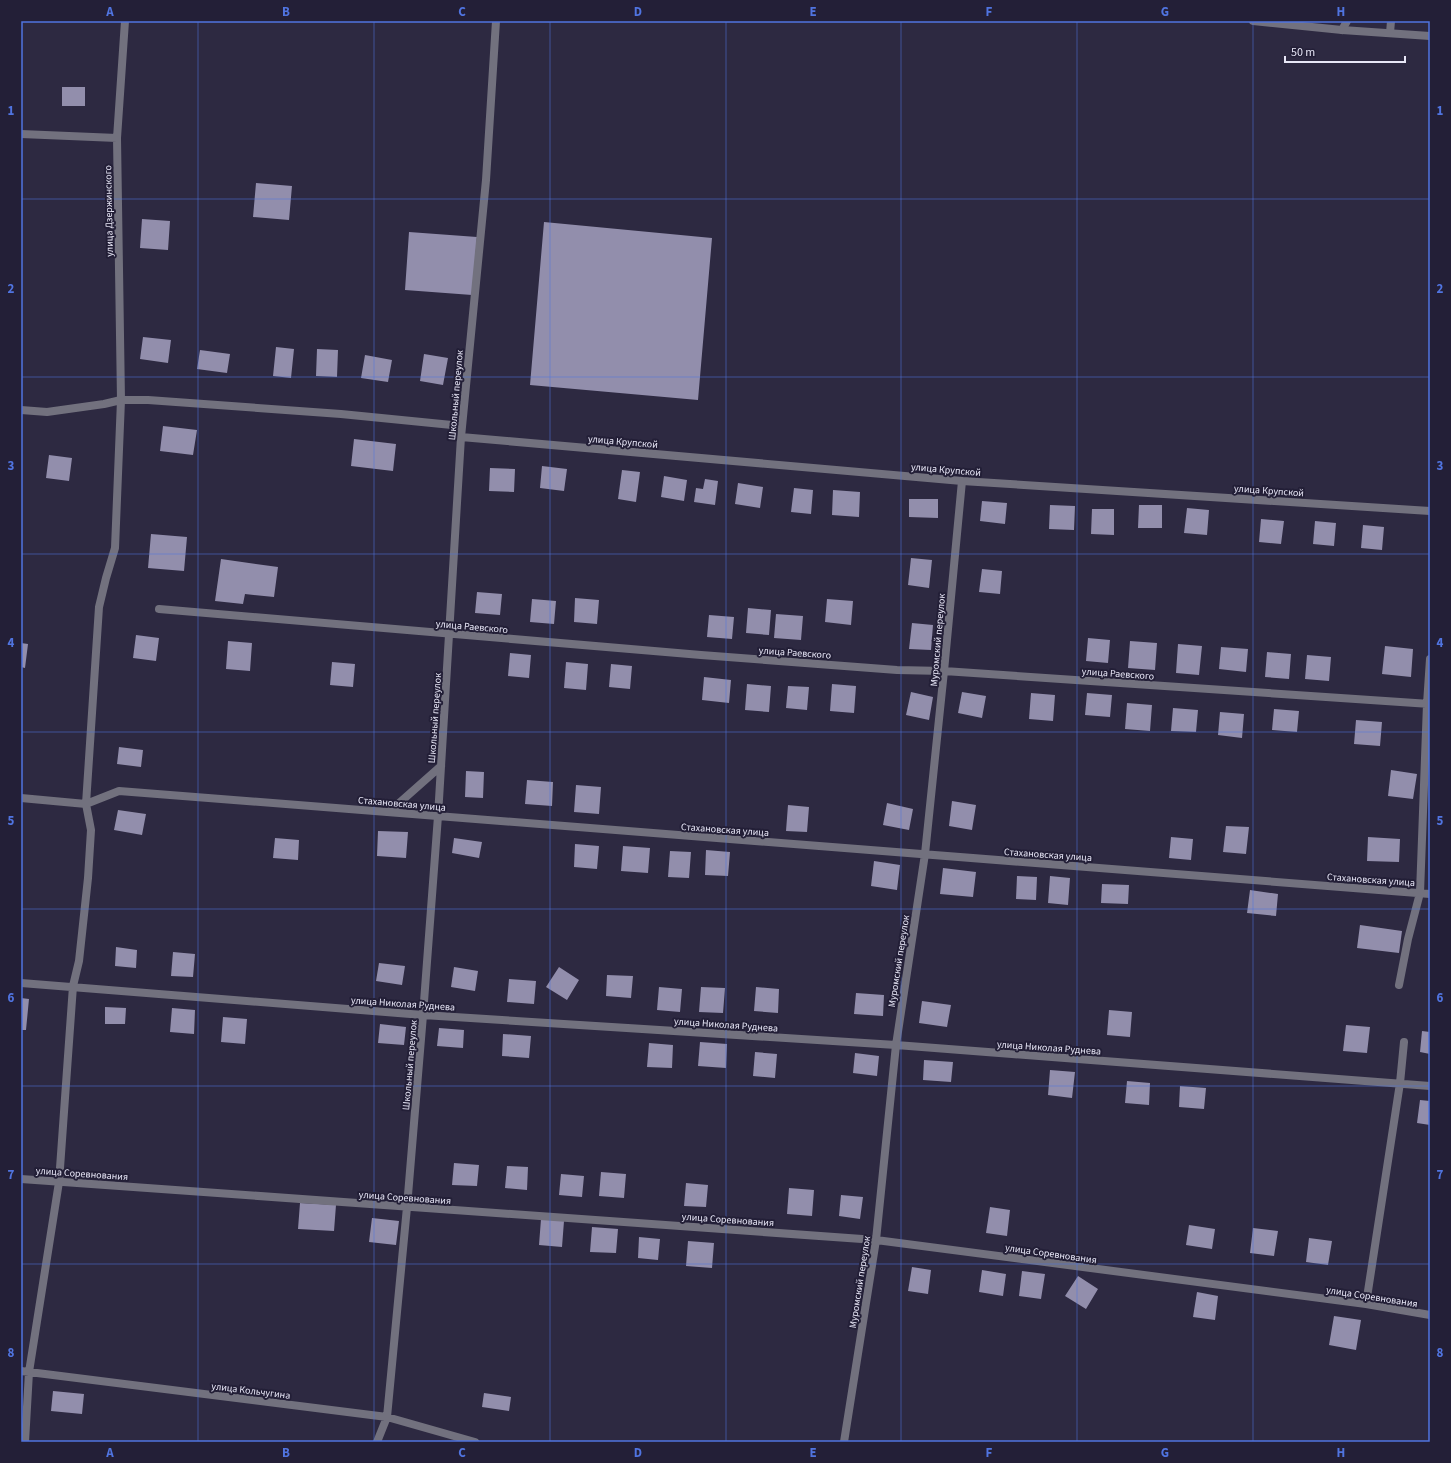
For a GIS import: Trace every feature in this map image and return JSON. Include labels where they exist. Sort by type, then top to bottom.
[{"type":"street","name":"улица Дзержинского","points":[[25,1442],[25,1372],[59,1182],[73,986],[79,961],[88,878],[91,830],[86,804],[99,608],[115,548],[121,400],[117,138],[125,21]]},
{"type":"street","name":"Школьный переулок","points":[[377,1442],[387,1417],[423,1016],[438,816],[461,437],[486,180],[496,21]]},
{"type":"street","points":[[1253,21],[1342,30],[1430,36]]},
{"type":"street","points":[[1342,30],[1347,21]]},
{"type":"street","points":[[1390,33],[1391,21]]},
{"type":"street","points":[[21,134],[117,138]]},
{"type":"street","points":[[21,410],[47,412],[104,404],[121,400],[148,400],[341,414],[462,426]]},
{"type":"street","name":"улица Крупской","points":[[461,437],[962,481],[1430,511]]},
{"type":"street","name":"Муромский переулок","points":[[844,1442],[876,1240],[896,1045],[925,854],[962,481]]},
{"type":"street","name":"улица Раевского","points":[[159,609],[701,656],[1428,704]]},
{"type":"street","points":[[1399,985],[1408,938],[1420,893],[1430,659]]},
{"type":"street","points":[[389,812],[441,766]]},
{"type":"street","name":"Стахановская улица","points":[[21,798],[86,804],[119,791],[1430,894]]},
{"type":"street","name":"улица Николая Руднева","points":[[21,983],[73,986],[423,1016],[896,1045],[1430,1086]]},
{"type":"street","points":[[1366,1304],[1400,1083],[1404,1042]]},
{"type":"street","name":"улица Соревнования","points":[[21,1179],[876,1240],[1366,1304],[1430,1315]]},
{"type":"street","name":"улица Кольчугина","points":[[25,1372],[387,1417],[475,1442]]},
{"type":"building","points":[[62,87],[85,87],[85,106],[62,106]]},
{"type":"building","points":[[256,183],[292,186],[289,220],[253,217]]},
{"type":"building","points":[[142,219],[170,221],[168,250],[140,248]]},
{"type":"building","points":[[544,222],[712,238],[698,400],[530,385]]},
{"type":"building","points":[[409,232],[477,237],[472,295],[405,290]]},
{"type":"building","points":[[143,337],[171,340],[168,363],[140,359]]},
{"type":"building","points":[[276,347],[294,349],[291,378],[273,376]]},
{"type":"building","points":[[317,349],[338,350],[337,377],[316,376]]},
{"type":"building","points":[[200,350],[230,354],[227,373],[197,369]]},
{"type":"building","points":[[424,354],[448,358],[443,385],[420,381]]},
{"type":"building","points":[[365,355],[392,360],[388,382],[361,378]]},
{"type":"building","points":[[163,426],[197,430],[193,455],[160,451]]},
{"type":"building","points":[[354,439],[396,444],[393,471],[351,466]]},
{"type":"building","points":[[49,455],[72,458],[69,481],[46,478]]},
{"type":"building","points":[[542,466],[567,469],[564,491],[540,488]]},
{"type":"building","points":[[490,468],[515,469],[514,492],[489,491]]},
{"type":"building","points":[[622,470],[640,472],[636,502],[618,499]]},
{"type":"building","points":[[664,476],[687,480],[684,501],[661,497]]},
{"type":"building","points":[[705,479],[718,481],[715,505],[694,502],[696,488],[703,489]]},
{"type":"building","points":[[738,483],[763,487],[760,508],[735,504]]},
{"type":"building","points":[[794,488],[813,490],[811,514],[791,512]]},
{"type":"building","points":[[833,490],[860,492],[859,517],[832,515]]},
{"type":"building","points":[[909,499],[938,499],[938,518],[909,517]]},
{"type":"building","points":[[982,501],[1007,503],[1005,524],[980,521]]},
{"type":"building","points":[[1050,505],[1075,506],[1074,530],[1049,529]]},
{"type":"building","points":[[1139,505],[1162,505],[1162,528],[1138,528]]},
{"type":"building","points":[[1187,508],[1209,510],[1207,535],[1184,533]]},
{"type":"building","points":[[1092,509],[1114,509],[1114,535],[1091,534]]},
{"type":"building","points":[[1261,519],[1284,521],[1281,544],[1259,542]]},
{"type":"building","points":[[1315,521],[1336,523],[1334,546],[1313,544]]},
{"type":"building","points":[[1363,525],[1384,527],[1382,550],[1361,548]]},
{"type":"building","points":[[151,534],[187,537],[184,571],[148,568]]},
{"type":"building","points":[[911,558],[932,560],[929,588],[908,585]]},
{"type":"building","points":[[221,559],[278,567],[274,597],[245,594],[243,604],[215,601]]},
{"type":"building","points":[[982,569],[1002,571],[1000,594],[979,592]]},
{"type":"building","points":[[477,592],[502,594],[500,615],[475,613]]},
{"type":"building","points":[[575,598],[599,600],[597,624],[574,622]]},
{"type":"building","points":[[532,599],[556,601],[554,624],[530,622]]},
{"type":"building","points":[[827,599],[853,601],[851,625],[825,622]]},
{"type":"building","points":[[748,608],[771,610],[769,635],[746,633]]},
{"type":"building","points":[[776,614],[803,616],[801,640],[774,638]]},
{"type":"building","points":[[709,615],[734,617],[732,639],[707,637]]},
{"type":"building","points":[[912,623],[933,625],[931,650],[909,649]]},
{"type":"building","points":[[136,635],[159,638],[156,661],[133,658]]},
{"type":"building","points":[[1088,638],[1110,640],[1108,663],[1086,661]]},
{"type":"building","points":[[228,641],[252,643],[250,671],[226,669]]},
{"type":"building","points":[[1130,641],[1157,643],[1155,670],[1128,668]]},
{"type":"building","points":[[21,643],[28,644],[25,668],[21,667]]},
{"type":"building","points":[[1178,644],[1202,646],[1199,675],[1176,673]]},
{"type":"building","points":[[1385,646],[1413,649],[1411,677],[1382,674]]},
{"type":"building","points":[[1221,647],[1248,649],[1246,672],[1219,669]]},
{"type":"building","points":[[1267,652],[1291,654],[1289,679],[1265,677]]},
{"type":"building","points":[[510,653],[531,655],[529,678],[508,676]]},
{"type":"building","points":[[1307,655],[1331,657],[1329,681],[1305,679]]},
{"type":"building","points":[[332,662],[355,664],[353,687],[330,685]]},
{"type":"building","points":[[566,662],[588,664],[586,690],[564,688]]},
{"type":"building","points":[[611,664],[632,666],[630,689],[609,687]]},
{"type":"building","points":[[704,677],[731,680],[729,703],[702,700]]},
{"type":"building","points":[[747,684],[771,686],[769,712],[745,710]]},
{"type":"building","points":[[832,684],[856,686],[854,713],[830,711]]},
{"type":"building","points":[[788,686],[809,687],[807,710],[786,708]]},
{"type":"building","points":[[911,692],[933,697],[929,720],[906,715]]},
{"type":"building","points":[[962,692],[986,696],[982,718],[958,713]]},
{"type":"building","points":[[1031,693],[1055,695],[1053,721],[1029,719]]},
{"type":"building","points":[[1087,693],[1112,695],[1110,717],[1085,715]]},
{"type":"building","points":[[1127,703],[1152,705],[1150,731],[1125,729]]},
{"type":"building","points":[[1173,708],[1198,710],[1196,732],[1171,731]]},
{"type":"building","points":[[1274,709],[1299,711],[1297,732],[1272,730]]},
{"type":"building","points":[[1220,712],[1244,714],[1242,738],[1218,735]]},
{"type":"building","points":[[1356,720],[1382,722],[1380,746],[1354,744]]},
{"type":"building","points":[[119,747],[143,750],[141,767],[117,764]]},
{"type":"building","points":[[1391,770],[1417,774],[1413,799],[1388,796]]},
{"type":"building","points":[[466,771],[484,772],[483,798],[465,797]]},
{"type":"building","points":[[527,780],[553,782],[552,806],[525,804]]},
{"type":"building","points":[[576,785],[601,787],[599,814],[574,812]]},
{"type":"building","points":[[952,801],[976,805],[972,830],[949,826]]},
{"type":"building","points":[[887,803],[913,809],[909,830],[883,825]]},
{"type":"building","points":[[788,805],[809,807],[807,832],[786,831]]},
{"type":"building","points":[[118,810],[146,814],[142,835],[114,830]]},
{"type":"building","points":[[1226,826],[1249,827],[1246,854],[1223,852]]},
{"type":"building","points":[[378,831],[408,832],[406,858],[377,856]]},
{"type":"building","points":[[1171,837],[1193,839],[1191,860],[1169,858]]},
{"type":"building","points":[[1368,837],[1400,839],[1399,862],[1367,861]]},
{"type":"building","points":[[275,838],[299,840],[298,860],[273,858]]},
{"type":"building","points":[[454,838],[482,842],[479,858],[452,853]]},
{"type":"building","points":[[575,844],[599,846],[597,869],[574,867]]},
{"type":"building","points":[[623,846],[650,848],[648,873],[621,871]]},
{"type":"building","points":[[706,850],[730,852],[728,876],[705,875]]},
{"type":"building","points":[[670,851],[691,852],[689,878],[668,877]]},
{"type":"building","points":[[874,861],[900,865],[897,890],[871,886]]},
{"type":"building","points":[[943,868],[976,872],[973,897],[940,894]]},
{"type":"building","points":[[1017,876],[1037,877],[1036,900],[1016,899]]},
{"type":"building","points":[[1050,876],[1070,878],[1068,905],[1048,903]]},
{"type":"building","points":[[1102,884],[1129,885],[1128,904],[1101,903]]},
{"type":"building","points":[[1250,890],[1278,894],[1276,916],[1247,913]]},
{"type":"building","points":[[1360,925],[1402,931],[1399,953],[1357,948]]},
{"type":"building","points":[[116,947],[137,950],[136,968],[115,966]]},
{"type":"building","points":[[173,952],[195,954],[193,977],[171,976]]},
{"type":"building","points":[[379,963],[405,966],[402,985],[376,981]]},
{"type":"building","points":[[454,967],[478,971],[475,991],[451,987]]},
{"type":"building","points":[[559,967],[579,980],[567,1000],[546,987]]},
{"type":"building","points":[[607,975],[633,976],[631,998],[606,996]]},
{"type":"building","points":[[509,979],[536,981],[534,1004],[507,1002]]},
{"type":"building","points":[[659,987],[682,989],[680,1012],[657,1010]]},
{"type":"building","points":[[701,987],[725,988],[723,1013],[699,1012]]},
{"type":"building","points":[[756,987],[779,989],[778,1013],[754,1011]]},
{"type":"building","points":[[856,993],[884,995],[883,1016],[854,1014]]},
{"type":"building","points":[[21,998],[29,999],[26,1030],[21,1030]]},
{"type":"building","points":[[922,1001],[951,1005],[947,1027],[919,1023]]},
{"type":"building","points":[[105,1007],[126,1008],[125,1024],[105,1024]]},
{"type":"building","points":[[172,1008],[195,1010],[194,1034],[170,1032]]},
{"type":"building","points":[[1109,1010],[1132,1012],[1130,1037],[1107,1035]]},
{"type":"building","points":[[223,1017],[247,1019],[245,1044],[221,1042]]},
{"type":"building","points":[[380,1024],[406,1027],[404,1045],[378,1043]]},
{"type":"building","points":[[1346,1025],[1370,1027],[1367,1053],[1343,1051]]},
{"type":"building","points":[[439,1028],[464,1030],[463,1048],[437,1046]]},
{"type":"building","points":[[1422,1031],[1430,1032],[1430,1054],[1420,1052]]},
{"type":"building","points":[[503,1034],[531,1036],[529,1058],[502,1056]]},
{"type":"building","points":[[700,1042],[727,1044],[726,1068],[698,1066]]},
{"type":"building","points":[[649,1043],[673,1045],[672,1068],[647,1067]]},
{"type":"building","points":[[755,1052],[777,1054],[775,1078],[753,1076]]},
{"type":"building","points":[[855,1053],[879,1056],[877,1076],[853,1073]]},
{"type":"building","points":[[924,1060],[953,1062],[951,1082],[923,1080]]},
{"type":"building","points":[[1050,1070],[1075,1072],[1072,1098],[1048,1095]]},
{"type":"building","points":[[1127,1081],[1150,1083],[1149,1105],[1125,1103]]},
{"type":"building","points":[[1180,1086],[1206,1088],[1204,1109],[1179,1107]]},
{"type":"building","points":[[1420,1100],[1430,1101],[1430,1125],[1417,1123]]},
{"type":"building","points":[[454,1163],[479,1165],[477,1186],[452,1185]]},
{"type":"building","points":[[507,1166],[528,1167],[527,1190],[505,1188]]},
{"type":"building","points":[[601,1172],[626,1174],[624,1198],[599,1196]]},
{"type":"building","points":[[561,1174],[584,1176],[582,1197],[559,1195]]},
{"type":"building","points":[[686,1183],[708,1185],[706,1207],[684,1206]]},
{"type":"building","points":[[789,1188],[814,1190],[812,1216],[787,1214]]},
{"type":"building","points":[[841,1195],[863,1197],[860,1219],[839,1216]]},
{"type":"building","points":[[300,1203],[336,1205],[334,1231],[298,1229]]},
{"type":"building","points":[[990,1207],[1010,1210],[1007,1236],[986,1233]]},
{"type":"building","points":[[372,1218],[399,1221],[396,1245],[369,1242]]},
{"type":"building","points":[[541,1219],[564,1221],[562,1247],[539,1245]]},
{"type":"building","points":[[1189,1225],[1215,1229],[1212,1249],[1186,1245]]},
{"type":"building","points":[[592,1227],[618,1229],[616,1253],[590,1252]]},
{"type":"building","points":[[1253,1228],[1278,1231],[1274,1256],[1250,1253]]},
{"type":"building","points":[[639,1237],[660,1239],[658,1260],[638,1258]]},
{"type":"building","points":[[1309,1238],[1332,1241],[1328,1265],[1306,1262]]},
{"type":"building","points":[[688,1241],[714,1243],[712,1268],[686,1266]]},
{"type":"building","points":[[912,1267],[931,1270],[928,1294],[908,1291]]},
{"type":"building","points":[[982,1270],[1006,1274],[1003,1296],[979,1292]]},
{"type":"building","points":[[1022,1271],[1045,1274],[1041,1299],[1019,1296]]},
{"type":"building","points":[[1078,1276],[1098,1289],[1086,1309],[1065,1296]]},
{"type":"building","points":[[1197,1292],[1218,1296],[1215,1320],[1193,1317]]},
{"type":"building","points":[[1334,1316],[1361,1320],[1356,1350],[1329,1345]]},
{"type":"building","points":[[53,1391],[84,1394],[82,1414],[51,1411]]},
{"type":"building","points":[[484,1393],[511,1397],[509,1411],[482,1407]]}]
